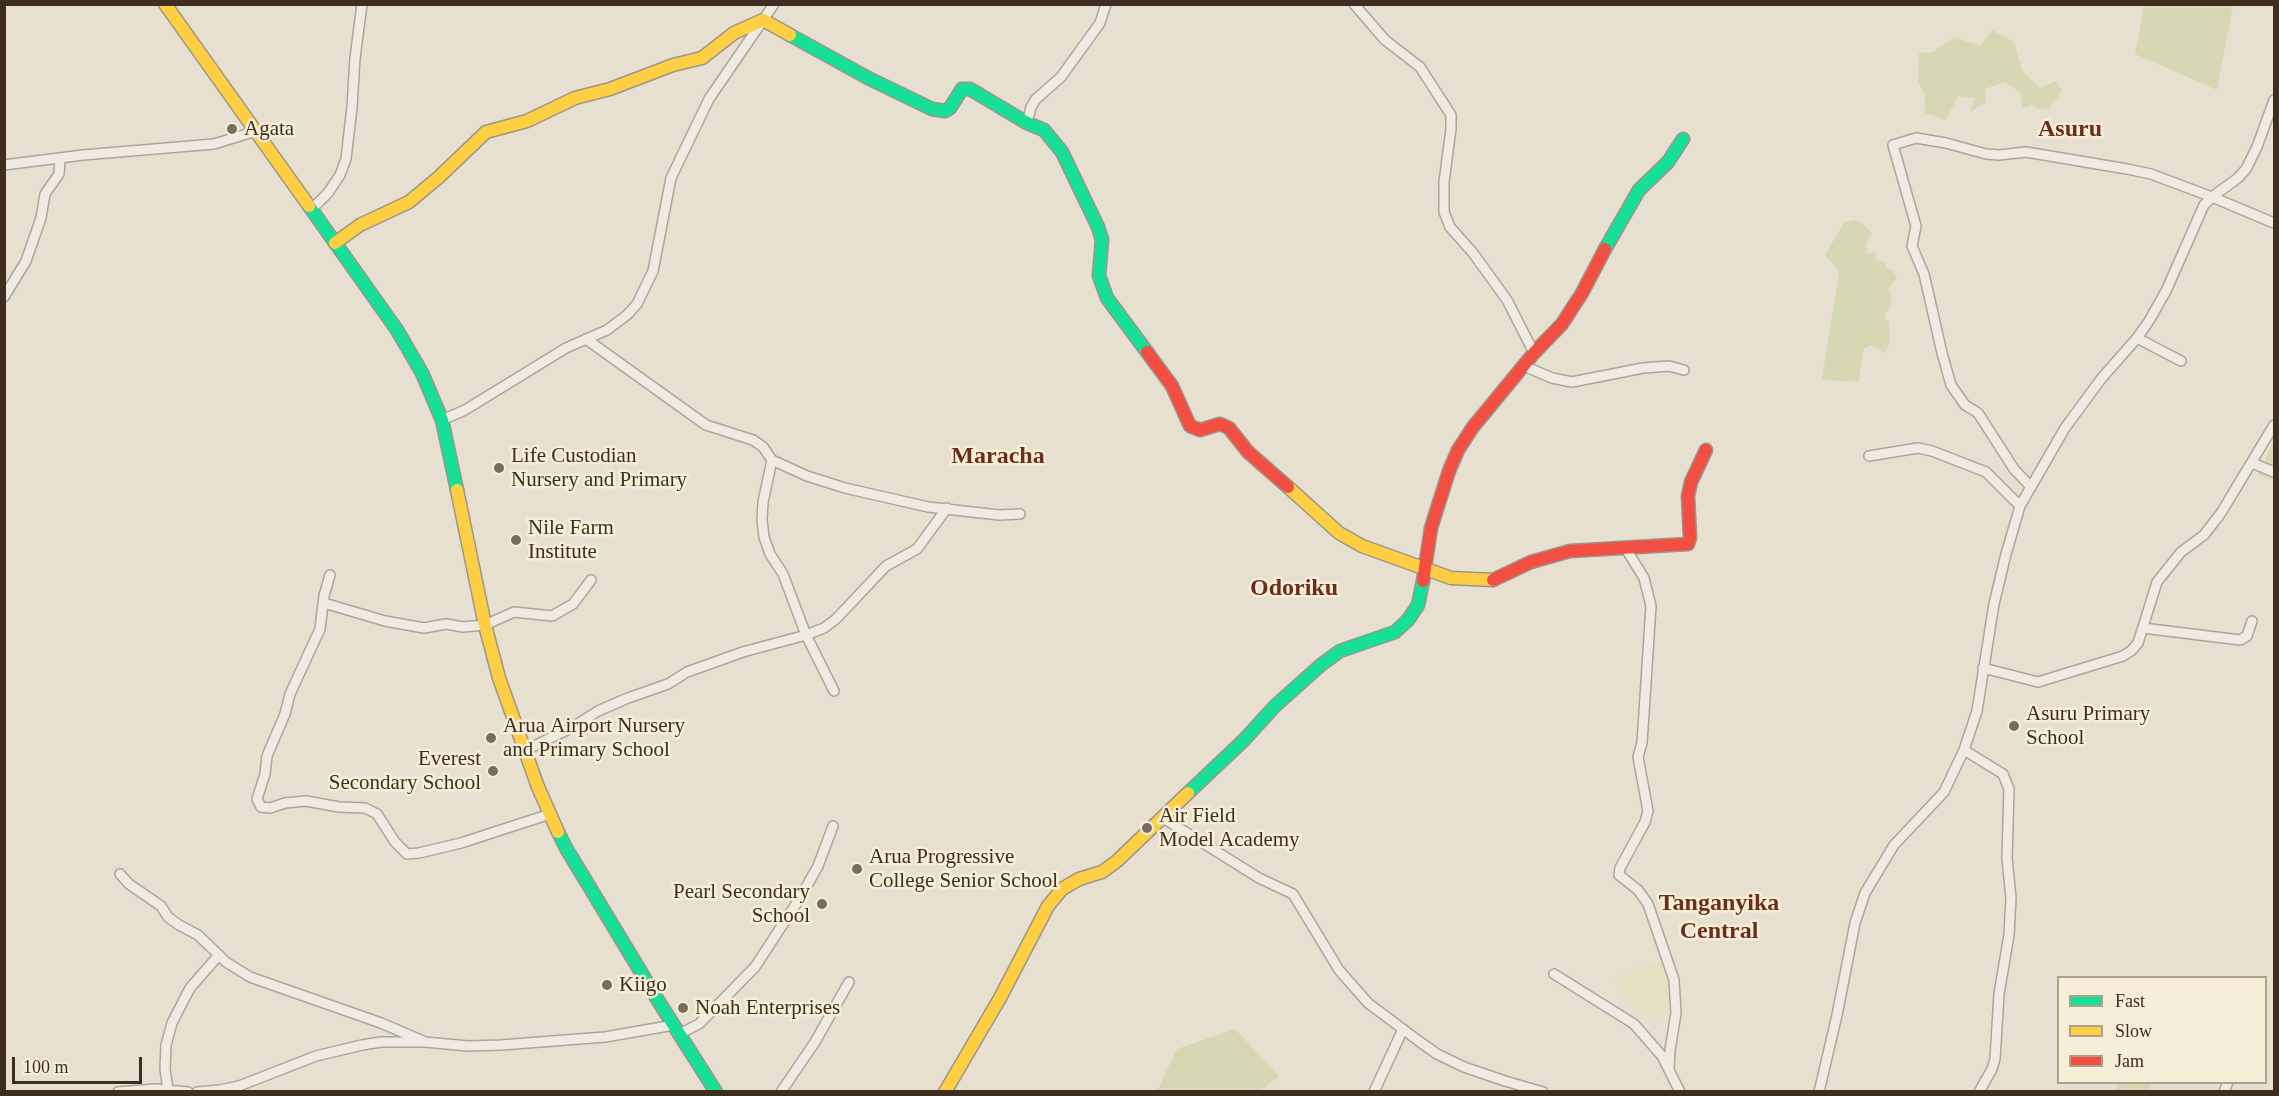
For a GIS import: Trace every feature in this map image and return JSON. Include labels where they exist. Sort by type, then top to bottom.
[{"type":"street","points":[[165,4],[412,354],[442,420],[485,625],[499,678],[550,814],[566,848],[716,1092]]},
{"type":"street","points":[[311,210],[328,193],[340,175],[346,159],[362,4]]},
{"type":"street","points":[[442,420],[465,410],[566,348],[607,330],[627,315],[650,281],[657,257],[671,178],[709,99],[774,4]]},
{"type":"street","points":[[1027,123],[1031,107],[1036,99],[1061,76],[1073,61],[1100,23],[1106,4]]},
{"type":"street","points":[[1354,4],[1385,40],[1420,67],[1451,115],[1444,182],[1444,212],[1450,227],[1473,253],[1507,300],[1534,353]]},
{"type":"street","points":[[335,243],[360,225],[409,202],[486,132],[527,121],[575,98],[673,65],[693,62],[702,58],[734,33],[763,20]]},
{"type":"street","points":[[763,20],[877,83],[932,109],[945,111],[950,108],[962,89],[970,89],[1027,123],[1044,130],[1062,152],[1098,227],[1103,252],[1099,276],[1107,298],[1172,386],[1190,426],[1200,430],[1215,424],[1226,426],[1248,452],[1339,533],[1362,546],[1451,578],[1485,581],[1494,580],[1531,562],[1570,551],[1676,546],[1690,542],[1688,496],[1691,482],[1706,450]]},
{"type":"street","points":[[1819,1092],[1855,923],[1865,893],[1894,845],[1944,792],[1964,750],[1981,696],[1983,668],[2006,554],[2020,506],[2064,428],[2137,338],[2166,291],[2198,216],[2212,197],[2238,178],[2246,169],[2257,147],[2274,100]]},
{"type":"street","points":[[4,165],[214,144],[255,131]]},
{"type":"street","points":[[2030,486],[2014,469],[1978,413],[1965,405],[1951,385],[1924,274],[1912,246],[1916,226],[1893,145],[1916,138],[1992,154],[2026,152],[2151,174],[2274,223]]},
{"type":"street","points":[[945,1092],[1000,998],[1048,906],[1062,890],[1079,879],[1102,872],[1117,861],[1244,740],[1275,706],[1322,664],[1340,651],[1395,632],[1408,621],[1418,605],[1438,502],[1458,450],[1473,427],[1534,353],[1562,324],[1582,293],[1639,190],[1668,162],[1683,139]]},
{"type":"street","points":[[4,297],[26,261],[41,218],[45,194],[59,174],[60,158]]},
{"type":"street","points":[[2137,338],[2181,361]]},
{"type":"street","points":[[586,339],[706,425],[753,440],[763,447],[772,460],[807,476],[845,488],[928,507],[999,515],[1020,514]]},
{"type":"street","points":[[1524,366],[1552,378],[1572,382],[1643,368],[1669,366],[1684,370]]},
{"type":"street","points":[[1983,668],[2031,681],[2045,680],[2131,651],[2138,643],[2157,582],[2181,552],[2204,535],[2212,525],[2274,425]]},
{"type":"street","points":[[1869,456],[1918,448],[1932,452],[1986,472],[2020,506]]},
{"type":"street","points":[[772,460],[763,502],[764,537],[770,554],[783,574],[806,635],[834,691]]},
{"type":"street","points":[[2252,463],[2274,472]]},
{"type":"street","points":[[525,752],[598,711],[668,684],[687,672],[743,652],[824,628],[836,619],[886,566],[917,549],[947,508]]},
{"type":"street","points":[[1626,549],[1644,578],[1651,606],[1642,743],[1638,757],[1648,811],[1645,822],[1620,868],[1619,875],[1638,890],[1648,904],[1674,980],[1676,1013],[1669,1069]]},
{"type":"street","points":[[330,574],[320,629],[294,685],[285,714],[268,752],[265,774],[257,799],[261,807],[270,808],[285,803],[306,801],[339,807],[365,808],[377,814],[395,843],[407,854],[461,843],[550,814]]},
{"type":"street","points":[[324,603],[385,621],[424,628],[446,624],[463,627],[485,625],[514,612],[552,616],[573,604],[591,580]]},
{"type":"street","points":[[2143,627],[2240,639],[2247,636],[2252,621]]},
{"type":"street","points":[[1964,750],[2003,774],[2009,789],[2007,858],[2010,898],[2009,935],[2000,994],[1995,1059],[1979,1092]]},
{"type":"street","points":[[1163,818],[1259,878],[1293,894],[1339,970],[1368,1003],[1437,1054],[1505,1082],[1543,1092]]},
{"type":"street","points":[[197,1092],[239,1086],[340,1049],[381,1042],[425,1042],[468,1046],[501,1045],[604,1037],[677,1029],[699,1024],[755,967],[801,898],[818,866],[833,826]]},
{"type":"street","points":[[120,874],[129,884],[161,906],[168,917],[204,939],[219,955],[246,975],[356,1014],[425,1042]]},
{"type":"street","points":[[168,1090],[165,1069],[166,1045],[172,1023],[190,988],[219,955]]},
{"type":"street","points":[[1554,974],[1634,1024],[1655,1047],[1680,1092]]},
{"type":"street","points":[[781,1092],[815,1042],[849,982]]},
{"type":"street","points":[[1374,1092],[1403,1029]]},
{"type":"street","points":[[118,1092],[155,1089],[188,1092]]},
{"type":"shaded area","points":[[1664,962],[1674,995],[1659,1019],[1631,1004],[1615,981],[1637,967]]},
{"type":"green space","points":[[2144,5],[2233,5],[2217,90],[2135,54]]},
{"type":"green space","points":[[1992,30],[2014,42],[2023,72],[2040,88],[2056,81],[2062,91],[2048,110],[2036,108],[2032,104],[2027,108],[2022,106],[2020,92],[2004,82],[1985,89],[1986,102],[1970,112],[1975,98],[1958,96],[1946,120],[1925,113],[1924,92],[1918,83],[1919,53],[1933,52],[1954,37],[1980,46]]},
{"type":"green space","points":[[1853,220],[1860,221],[1872,233],[1866,245],[1867,254],[1875,251],[1877,261],[1884,261],[1886,267],[1892,270],[1897,277],[1887,291],[1892,294],[1885,320],[1889,322],[1890,340],[1885,353],[1871,345],[1863,350],[1859,382],[1822,380],[1839,272],[1825,255],[1843,224]]},
{"type":"green space","points":[[2274,441],[2274,480],[2258,475]]},
{"type":"green space","points":[[1235,1029],[1279,1076],[1260,1091],[1157,1091],[1177,1049]]},
{"type":"green space","points":[[2117,1084],[2152,1084],[2150,1091],[2115,1091]]},
{"type":"traffic: fast","points":[[790,35],[868,78],[932,109],[945,111],[950,108],[962,89],[970,89],[1027,123],[1044,130],[1062,152],[1098,227],[1102,240],[1099,276],[1107,298],[1147,352]]},
{"type":"traffic: fast","points":[[1605,249],[1639,190],[1668,162],[1683,139]]},
{"type":"traffic: fast","points":[[309,206],[397,330],[422,373],[442,420],[457,490]]},
{"type":"traffic: fast","points":[[1188,793],[1244,740],[1275,706],[1322,664],[1340,651],[1395,632],[1408,620],[1418,605],[1423,581]]},
{"type":"traffic: fast","points":[[558,832],[659,1002],[716,1092]]},
{"type":"traffic: slow","points":[[165,4],[309,206]]},
{"type":"traffic: slow","points":[[335,243],[360,225],[409,202],[486,132],[527,121],[575,98],[610,89],[673,65],[702,58],[734,33],[763,20],[790,35]]},
{"type":"traffic: slow","points":[[1288,487],[1339,533],[1362,546],[1451,578],[1493,580]]},
{"type":"traffic: slow","points":[[457,490],[485,625],[499,678],[538,787],[558,832]]},
{"type":"traffic: slow","points":[[945,1092],[1000,998],[1048,906],[1062,889],[1079,879],[1102,872],[1117,861],[1188,793]]},
{"type":"traffic: jam","points":[[1423,581],[1431,528],[1458,450],[1473,427],[1534,353],[1562,324],[1582,293],[1605,249]]},
{"type":"traffic: jam","points":[[1147,352],[1172,386],[1190,426],[1200,430],[1220,424],[1229,428],[1248,452],[1288,487]]},
{"type":"traffic: jam","points":[[1493,580],[1531,562],[1570,551],[1688,544],[1690,538],[1688,496],[1691,482],[1706,450]]},
{"type":"place","name":"Agata","points":[[232,129]]},
{"type":"place","name":"Life Custodian Nursery and Primary","points":[[499,468]]},
{"type":"place","name":"Nile Farm Institute","points":[[516,540]]},
{"type":"place","name":"Asuru Primary School","points":[[2014,726]]},
{"type":"place","name":"Arua Airport Nursery and Primary School","points":[[491,738]]},
{"type":"place","name":"Everest Secondary School","points":[[493,771]]},
{"type":"place","name":"Air Field Model Academy","points":[[1147,828]]},
{"type":"place","name":"Arua Progressive College Senior School","points":[[857,869]]},
{"type":"place","name":"Pearl Secondary School","points":[[822,904]]},
{"type":"place","name":"Kiigo","points":[[607,985]]},
{"type":"place","name":"Noah Enterprises","points":[[683,1008]]},
{"type":"district","name":"Asuru","points":[[2070,130]]},
{"type":"district","name":"Maracha","points":[[998,457]]},
{"type":"district","name":"Odoriku","points":[[1294,589]]},
{"type":"district","name":"Tanganyika Central","points":[[1719,918]]}]
